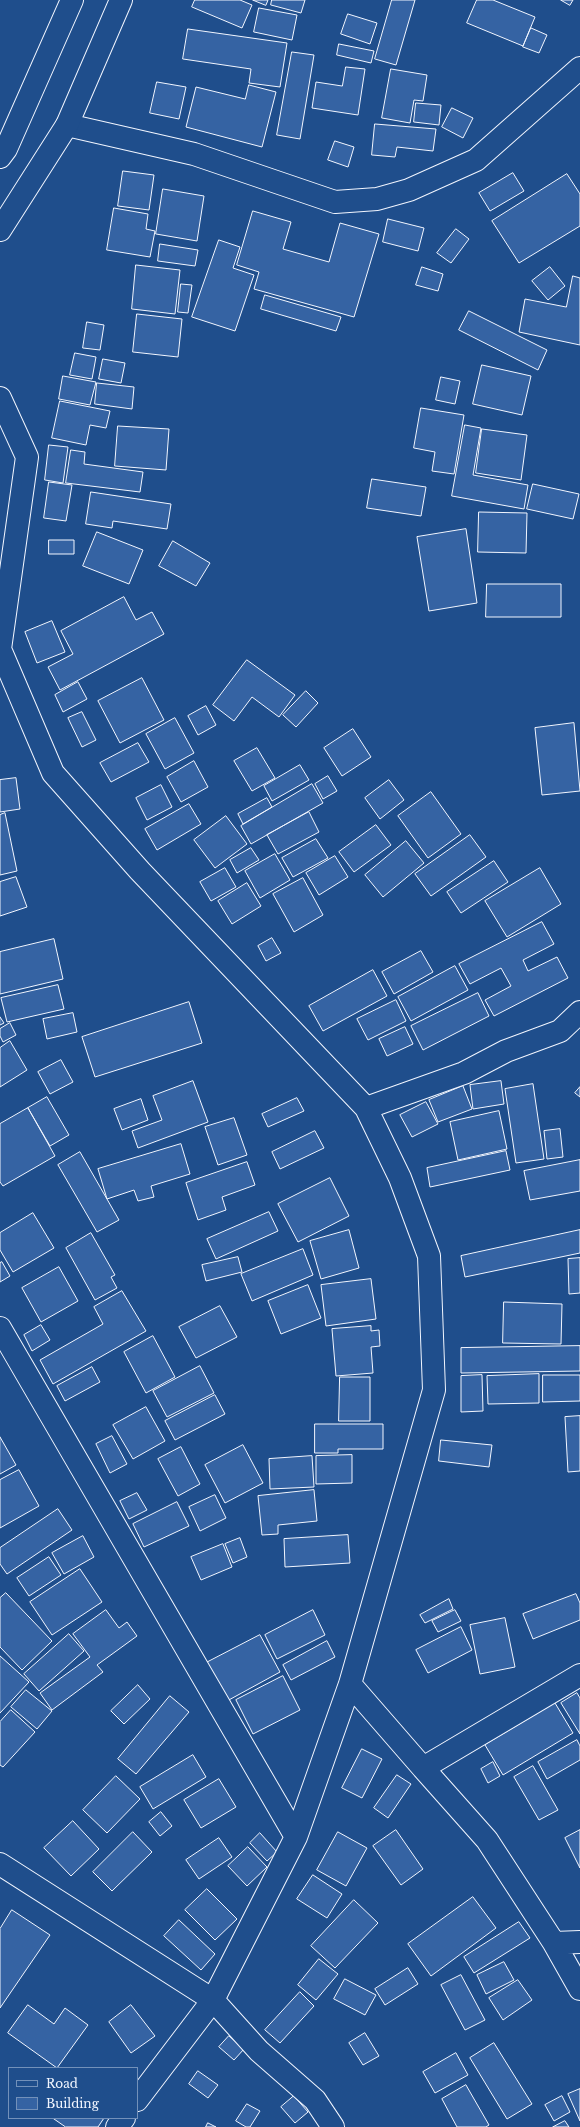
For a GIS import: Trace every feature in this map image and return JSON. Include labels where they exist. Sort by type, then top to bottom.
[{"type":"street","points":[[0,157],[6,149],[72,0]]},
{"type":"street","points":[[0,230],[67,125],[121,0]]},
{"type":"street","points":[[67,125],[194,154],[335,202],[378,199],[409,190],[476,160],[580,68]]},
{"type":"street","points":[[0,398],[27,457],[0,649],[53,773],[140,871],[366,1108],[400,1178],[429,1256],[434,1390],[350,1684],[296,1837],[213,2000],[138,2099]]},
{"type":"street","points":[[366,1108],[464,1073],[506,1051],[560,1030],[580,1012]]},
{"type":"street","points":[[0,1328],[296,1837]]},
{"type":"street","points":[[423,1768],[580,1675]]},
{"type":"street","points":[[350,1684],[487,1840],[554,1943],[580,1989]]},
{"type":"street","points":[[0,1864],[213,2000],[259,2051],[315,2100],[333,2127]]},
{"type":"street","points":[[554,1943],[580,1942]]},
{"type":"street","points":[[117,2127],[123,2119]]},
{"type":"building","points":[[195,0],[240,0],[252,5],[242,28],[192,7]]},
{"type":"building","points":[[253,0],[268,0],[266,5]]},
{"type":"building","points":[[272,0],[305,0],[301,13],[271,5]]},
{"type":"building","points":[[392,0],[415,0],[396,65],[375,59]]},
{"type":"building","points":[[477,0],[493,0],[535,17],[523,46],[467,23]]},
{"type":"building","points":[[561,0],[573,0],[570,5]]},
{"type":"building","points":[[259,8],[297,15],[292,40],[254,32]]},
{"type":"building","points":[[348,14],[377,23],[370,44],[341,34]]},
{"type":"building","points":[[531,28],[547,35],[539,53],[523,47]]},
{"type":"building","points":[[188,29],[287,43],[280,87],[249,83],[251,69],[183,59]]},
{"type":"building","points":[[339,44],[374,51],[371,63],[337,55]]},
{"type":"building","points":[[292,52],[314,55],[300,139],[277,135]]},
{"type":"building","points":[[346,67],[365,69],[358,115],[312,108],[316,82],[342,86]]},
{"type":"building","points":[[391,69],[427,75],[423,101],[414,100],[410,123],[382,118]]},
{"type":"building","points":[[157,82],[186,87],[179,119],[150,113]]},
{"type":"building","points":[[249,85],[276,92],[262,147],[186,127],[196,87],[245,99]]},
{"type":"building","points":[[416,103],[441,105],[439,125],[414,122]]},
{"type":"building","points":[[452,108],[473,118],[463,138],[442,127]]},
{"type":"building","points":[[375,124],[436,129],[433,151],[397,147],[395,157],[372,155]]},
{"type":"building","points":[[335,141],[354,147],[348,167],[328,160]]},
{"type":"building","points":[[123,171],[154,175],[149,210],[118,206]]},
{"type":"building","points":[[513,173],[524,191],[490,211],[479,193]]},
{"type":"building","points":[[567,174],[580,194],[580,226],[519,263],[492,221]]},
{"type":"building","points":[[163,189],[204,196],[197,241],[156,234]]},
{"type":"building","points":[[114,208],[148,214],[146,229],[155,231],[150,257],[107,250]]},
{"type":"building","points":[[253,211],[291,222],[283,249],[329,262],[340,223],[379,234],[354,317],[254,289],[259,272],[237,265]]},
{"type":"building","points":[[388,219],[424,228],[418,251],[383,242]]},
{"type":"building","points":[[456,229],[469,239],[451,263],[437,253]]},
{"type":"building","points":[[219,240],[240,247],[233,268],[254,275],[235,331],[192,317]]},
{"type":"building","points":[[160,244],[198,250],[195,266],[158,261]]},
{"type":"building","points":[[136,265],[180,270],[175,314],[132,309]]},
{"type":"building","points":[[422,267],[443,274],[438,291],[416,285]]},
{"type":"building","points":[[550,267],[565,286],[548,300],[532,281]]},
{"type":"building","points":[[573,276],[580,278],[580,345],[519,332],[525,299],[566,307]]},
{"type":"building","points":[[181,284],[192,285],[188,313],[178,312]]},
{"type":"building","points":[[265,295],[341,317],[336,331],[261,309]]},
{"type":"building","points":[[469,311],[547,350],[538,370],[459,330]]},
{"type":"building","points":[[137,314],[182,319],[178,357],[133,352]]},
{"type":"building","points":[[87,322],[104,325],[100,350],[83,348]]},
{"type":"building","points":[[75,353],[96,357],[92,379],[70,375]]},
{"type":"building","points":[[103,359],[125,363],[121,383],[99,379]]},
{"type":"building","points":[[482,365],[531,376],[522,415],[473,404]]},
{"type":"building","points":[[63,376],[96,382],[90,405],[59,399]]},
{"type":"building","points":[[441,377],[460,381],[455,404],[436,400]]},
{"type":"building","points":[[97,383],[134,387],[132,409],[95,404]]},
{"type":"building","points":[[60,401],[110,411],[106,428],[90,425],[86,445],[52,438]]},
{"type":"building","points":[[421,408],[464,415],[454,474],[432,471],[435,452],[414,448]]},
{"type":"building","points":[[465,425],[481,428],[473,475],[528,485],[524,509],[452,496]]},
{"type":"building","points":[[118,426],[169,429],[166,470],[115,466]]},
{"type":"building","points":[[482,429],[527,435],[521,480],[476,473]]},
{"type":"building","points":[[49,445],[68,447],[63,483],[45,480]]},
{"type":"building","points":[[71,450],[85,452],[84,464],[143,472],[140,492],[66,483]]},
{"type":"building","points":[[372,479],[426,487],[421,516],[367,508]]},
{"type":"building","points":[[49,482],[72,485],[66,521],[44,518]]},
{"type":"building","points":[[533,484],[579,494],[573,519],[527,509]]},
{"type":"building","points":[[91,492],[171,504],[167,529],[113,521],[112,528],[86,524]]},
{"type":"building","points":[[479,512],[527,513],[526,553],[478,552]]},
{"type":"building","points":[[466,529],[477,603],[429,611],[417,537]]},
{"type":"building","points":[[97,532],[143,550],[129,584],[83,566]]},
{"type":"building","points":[[49,540],[74,540],[74,554],[49,554]]},
{"type":"building","points":[[173,541],[210,563],[196,586],[159,566]]},
{"type":"building","points":[[487,584],[561,584],[561,617],[486,617]]},
{"type":"building","points":[[124,597],[136,620],[152,612],[164,634],[60,690],[48,667],[73,654],[61,631]]},
{"type":"building","points":[[52,621],[65,652],[37,663],[25,632]]},
{"type":"building","points":[[247,660],[295,695],[279,717],[252,697],[234,721],[213,705]]},
{"type":"building","points":[[142,678],[164,720],[120,743],[98,701]]},
{"type":"building","points":[[78,682],[87,699],[63,712],[55,695]]},
{"type":"building","points":[[306,691],[318,703],[296,727],[283,715]]},
{"type":"building","points":[[206,706],[216,725],[198,735],[188,716]]},
{"type":"building","points":[[82,712],[96,740],[82,747],[68,718]]},
{"type":"building","points":[[175,718],[194,753],[165,769],[146,734]]},
{"type":"building","points":[[574,723],[580,791],[542,795],[535,728]]},
{"type":"building","points":[[353,729],[371,757],[342,776],[324,748]]},
{"type":"building","points":[[138,743],[149,762],[111,782],[100,763]]},
{"type":"building","points":[[257,748],[275,778],[252,791],[234,761]]},
{"type":"building","points":[[194,761],[208,787],[181,802],[167,777]]},
{"type":"building","points":[[300,765],[309,780],[272,801],[264,786]]},
{"type":"building","points":[[328,776],[337,791],[323,799],[315,784]]},
{"type":"building","points":[[16,778],[20,809],[0,812],[0,780]]},
{"type":"building","points":[[389,780],[404,800],[380,819],[365,798]]},
{"type":"building","points":[[312,784],[323,803],[251,844],[241,826]]},
{"type":"building","points":[[161,785],[172,807],[147,820],[136,798]]},
{"type":"building","points":[[431,792],[461,834],[428,858],[398,816]]},
{"type":"building","points":[[267,798],[272,807],[243,824],[238,814]]},
{"type":"building","points":[[189,804],[201,824],[157,850],[145,829]]},
{"type":"building","points":[[309,812],[319,832],[278,854],[267,835]]},
{"type":"building","points":[[5,813],[17,871],[0,875],[0,815]]},
{"type":"building","points":[[226,816],[247,844],[215,868],[194,840]]},
{"type":"building","points":[[376,825],[391,845],[354,872],[339,852]]},
{"type":"building","points":[[470,835],[486,857],[431,896],[415,874]]},
{"type":"building","points":[[316,839],[328,858],[293,877],[282,858]]},
{"type":"building","points":[[406,841],[424,863],[383,897],[365,875]]},
{"type":"building","points":[[251,848],[259,860],[237,873],[230,860]]},
{"type":"building","points":[[275,854],[290,880],[260,898],[245,871]]},
{"type":"building","points":[[335,856],[348,877],[319,895],[306,873]]},
{"type":"building","points":[[494,861],[508,882],[461,913],[447,892]]},
{"type":"building","points":[[225,868],[236,887],[211,901],[200,882]]},
{"type":"building","points":[[540,868],[561,904],[507,937],[485,901]]},
{"type":"building","points":[[16,877],[27,907],[0,916],[0,882]]},
{"type":"building","points":[[303,878],[323,915],[294,932],[273,894]]},
{"type":"building","points":[[247,883],[261,906],[232,924],[218,901]]},
{"type":"building","points":[[542,922],[554,944],[523,960],[528,971],[557,957],[568,978],[494,1016],[485,1000],[511,986],[501,968],[470,984],[459,964]]},
{"type":"building","points":[[272,938],[281,953],[266,961],[258,946]]},
{"type":"building","points":[[54,939],[63,979],[0,994],[0,952]]},
{"type":"building","points":[[421,951],[433,972],[394,994],[382,972]]},
{"type":"building","points":[[455,966],[468,990],[411,1021],[398,997]]},
{"type":"building","points":[[373,970],[387,996],[323,1031],[309,1006]]},
{"type":"building","points":[[58,985],[64,1009],[7,1022],[1,998]]},
{"type":"building","points":[[478,993],[489,1016],[423,1050],[411,1026]]},
{"type":"building","points":[[396,1000],[406,1021],[368,1040],[357,1019]]},
{"type":"building","points":[[189,1002],[202,1043],[95,1077],[82,1037]]},
{"type":"building","points":[[73,1013],[77,1032],[47,1039],[43,1019]]},
{"type":"building","points":[[0,1017],[4,1023],[0,1025]]},
{"type":"building","points":[[10,1023],[16,1035],[3,1042],[0,1036],[0,1029]]},
{"type":"building","points":[[405,1027],[413,1044],[387,1056],[379,1039]]},
{"type":"building","points":[[10,1041],[27,1070],[0,1087],[0,1048]]},
{"type":"building","points":[[61,1060],[73,1082],[50,1094],[38,1072]]},
{"type":"building","points":[[193,1081],[208,1122],[138,1148],[132,1131],[162,1120],[153,1096]]},
{"type":"building","points":[[501,1081],[504,1104],[473,1109],[470,1085]]},
{"type":"building","points":[[533,1084],[544,1159],[516,1163],[505,1089]]},
{"type":"building","points":[[463,1086],[472,1109],[438,1122],[429,1100]]},
{"type":"building","points":[[580,1087],[580,1097],[575,1093]]},
{"type":"building","points":[[47,1097],[69,1135],[50,1146],[28,1108]]},
{"type":"building","points":[[297,1098],[304,1111],[268,1127],[262,1114]]},
{"type":"building","points":[[141,1099],[148,1120],[122,1130],[114,1109]]},
{"type":"building","points":[[426,1102],[438,1124],[412,1137],[400,1115]]},
{"type":"building","points":[[28,1108],[55,1156],[3,1186],[0,1182],[0,1124]]},
{"type":"building","points":[[499,1111],[507,1149],[458,1160],[450,1122]]},
{"type":"building","points":[[234,1118],[247,1155],[218,1165],[205,1127]]},
{"type":"building","points":[[560,1129],[563,1157],[547,1159],[544,1131]]},
{"type":"building","points":[[315,1131],[324,1148],[280,1169],[272,1152]]},
{"type":"building","points":[[181,1144],[190,1174],[151,1186],[154,1197],[138,1201],[134,1190],[107,1199],[98,1169]]},
{"type":"building","points":[[506,1151],[510,1170],[430,1187],[427,1168]]},
{"type":"building","points":[[80,1152],[119,1220],[97,1232],[58,1165]]},
{"type":"building","points":[[580,1160],[580,1191],[530,1200],[524,1171]]},
{"type":"building","points":[[247,1162],[255,1185],[222,1197],[226,1210],[198,1220],[186,1183]]},
{"type":"building","points":[[330,1178],[349,1216],[298,1242],[278,1204]]},
{"type":"building","points":[[269,1212],[278,1231],[216,1259],[207,1239]]},
{"type":"building","points":[[33,1213],[54,1248],[13,1272],[0,1250],[0,1233]]},
{"type":"building","points":[[349,1230],[359,1268],[321,1279],[310,1241]]},
{"type":"building","points":[[580,1230],[580,1253],[465,1277],[461,1256]]},
{"type":"building","points":[[91,1233],[115,1275],[111,1277],[117,1288],[95,1300],[66,1248]]},
{"type":"building","points":[[303,1249],[313,1275],[252,1301],[241,1274]]},
{"type":"building","points":[[238,1257],[242,1272],[206,1281],[202,1265]]},
{"type":"building","points":[[580,1258],[580,1293],[569,1294],[568,1259]]},
{"type":"building","points":[[2,1262],[10,1276],[0,1282],[0,1263]]},
{"type":"building","points":[[59,1267],[78,1301],[41,1322],[22,1288]]},
{"type":"building","points":[[371,1279],[376,1319],[326,1326],[321,1285]]},
{"type":"building","points":[[308,1285],[321,1318],[281,1334],[268,1301]]},
{"type":"building","points":[[122,1291],[146,1331],[53,1384],[40,1360],[103,1324],[94,1307]]},
{"type":"building","points":[[504,1302],[562,1304],[561,1344],[503,1343]]},
{"type":"building","points":[[220,1306],[237,1337],[196,1358],[179,1327]]},
{"type":"building","points":[[41,1325],[50,1340],[32,1351],[24,1335]]},
{"type":"building","points":[[371,1326],[371,1331],[379,1330],[380,1346],[371,1347],[373,1373],[336,1376],[332,1329]]},
{"type":"building","points":[[153,1336],[175,1377],[146,1393],[124,1352]]},
{"type":"building","points":[[580,1346],[580,1371],[461,1373],[461,1348]]},
{"type":"building","points":[[200,1366],[214,1393],[167,1417],[153,1391]]},
{"type":"building","points":[[92,1367],[100,1382],[65,1401],[57,1386]]},
{"type":"building","points":[[539,1374],[539,1403],[488,1404],[487,1376]]},
{"type":"building","points":[[482,1375],[483,1411],[461,1412],[461,1376]]},
{"type":"building","points":[[543,1375],[580,1375],[580,1401],[543,1402]]},
{"type":"building","points":[[340,1377],[370,1377],[370,1421],[339,1421]]},
{"type":"building","points":[[215,1395],[225,1414],[175,1440],[165,1421]]},
{"type":"building","points":[[146,1407],[165,1441],[133,1459],[113,1425]]},
{"type":"building","points":[[580,1416],[580,1471],[568,1472],[565,1417]]},
{"type":"building","points":[[315,1424],[383,1424],[383,1449],[338,1449],[338,1453],[315,1453]]},
{"type":"building","points":[[112,1436],[127,1464],[110,1473],[96,1444]]},
{"type":"building","points":[[0,1437],[16,1465],[0,1474]]},
{"type":"building","points":[[441,1440],[492,1445],[489,1467],[439,1461]]},
{"type":"building","points":[[243,1445],[263,1483],[225,1503],[205,1465]]},
{"type":"building","points":[[181,1447],[200,1484],[178,1496],[158,1459]]},
{"type":"building","points":[[352,1455],[352,1483],[316,1484],[316,1456]]},
{"type":"building","points":[[312,1456],[314,1487],[270,1489],[269,1459]]},
{"type":"building","points":[[19,1470],[39,1506],[0,1528],[0,1480]]},
{"type":"building","points":[[314,1490],[317,1521],[278,1525],[278,1534],[262,1535],[258,1496]]},
{"type":"building","points":[[137,1493],[147,1510],[129,1519],[120,1501]]},
{"type":"building","points":[[215,1495],[226,1518],[200,1531],[189,1507]]},
{"type":"building","points":[[177,1502],[189,1526],[144,1547],[133,1524]]},
{"type":"building","points":[[58,1509],[72,1530],[7,1574],[0,1564],[0,1548]]},
{"type":"building","points":[[348,1535],[350,1563],[285,1567],[284,1539]]},
{"type":"building","points":[[83,1536],[94,1557],[64,1574],[52,1553]]},
{"type":"building","points":[[240,1538],[247,1557],[233,1563],[225,1544]]},
{"type":"building","points":[[223,1544],[232,1567],[201,1580],[191,1557]]},
{"type":"building","points":[[49,1557],[61,1575],[29,1596],[17,1578]]},
{"type":"building","points":[[80,1569],[102,1602],[52,1635],[30,1602]]},
{"type":"building","points":[[6,1593],[52,1641],[22,1670],[0,1647],[0,1598]]},
{"type":"building","points":[[576,1594],[580,1603],[580,1620],[533,1639],[523,1614]]},
{"type":"building","points":[[449,1599],[453,1609],[425,1623],[420,1615]]},
{"type":"building","points":[[106,1610],[119,1628],[127,1622],[137,1636],[97,1665],[103,1672],[52,1710],[40,1693],[90,1657],[73,1634]]},
{"type":"building","points":[[313,1610],[325,1635],[277,1659],[265,1635]]},
{"type":"building","points":[[455,1610],[461,1621],[438,1632],[432,1621]]},
{"type":"building","points":[[505,1618],[515,1667],[480,1674],[470,1625]]},
{"type":"building","points":[[461,1627],[472,1650],[428,1673],[416,1650]]},
{"type":"building","points":[[69,1634],[84,1651],[39,1691],[24,1674]]},
{"type":"building","points":[[260,1635],[280,1672],[227,1701],[206,1663]]},
{"type":"building","points":[[327,1641],[335,1657],[291,1680],[283,1665]]},
{"type":"building","points":[[0,1656],[29,1682],[0,1713]]},
{"type":"building","points":[[283,1676],[300,1710],[253,1734],[236,1700]]},
{"type":"building","points":[[138,1685],[150,1699],[124,1724],[111,1711]]},
{"type":"building","points":[[26,1690],[52,1711],[37,1729],[11,1707]]},
{"type":"building","points":[[577,1693],[580,1698],[580,1734],[561,1703]]},
{"type":"building","points":[[170,1696],[189,1712],[136,1774],[118,1759]]},
{"type":"building","points":[[555,1703],[573,1733],[503,1775],[485,1745]]},
{"type":"building","points":[[11,1710],[35,1732],[3,1767],[0,1765],[0,1722]]},
{"type":"building","points":[[577,1740],[580,1746],[580,1760],[547,1779],[538,1762]]},
{"type":"building","points":[[362,1749],[382,1759],[362,1798],[342,1788]]},
{"type":"building","points":[[193,1755],[206,1777],[153,1809],[140,1787]]},
{"type":"building","points":[[493,1762],[500,1776],[488,1783],[481,1769]]},
{"type":"building","points":[[533,1766],[558,1810],[539,1820],[514,1777]]},
{"type":"building","points":[[397,1775],[411,1784],[388,1818],[374,1808]]},
{"type":"building","points":[[116,1776],[140,1799],[107,1833],[83,1810]]},
{"type":"building","points":[[219,1779],[236,1807],[201,1828],[184,1800]]},
{"type":"building","points":[[161,1812],[172,1826],[160,1836],[149,1822]]},
{"type":"building","points":[[73,1821],[99,1849],[71,1876],[44,1848]]},
{"type":"building","points":[[396,1830],[423,1869],[401,1885],[373,1846]]},
{"type":"building","points":[[580,1830],[580,1868],[565,1838]]},
{"type":"building","points":[[133,1832],[152,1852],[112,1891],[93,1872]]},
{"type":"building","points":[[338,1832],[367,1848],[346,1886],[317,1870]]},
{"type":"building","points":[[260,1833],[277,1852],[267,1861],[250,1843]]},
{"type":"building","points":[[219,1838],[232,1857],[199,1879],[186,1860]]},
{"type":"building","points":[[248,1847],[267,1867],[247,1886],[228,1866]]},
{"type":"building","points":[[313,1875],[342,1894],[327,1918],[297,1899]]},
{"type":"building","points":[[207,1889],[237,1919],[215,1940],[185,1910]]},
{"type":"building","points":[[473,1897],[496,1928],[431,1976],[408,1944]]},
{"type":"building","points":[[354,1900],[378,1923],[335,1968],[311,1946]]},
{"type":"building","points":[[12,1910],[50,1935],[0,2008],[0,1929]]},
{"type":"building","points":[[179,1920],[215,1954],[201,1970],[164,1936]]},
{"type":"building","points":[[519,1922],[530,1938],[474,1973],[464,1957]]},
{"type":"building","points":[[319,1959],[338,1974],[316,2000],[298,1985]]},
{"type":"building","points":[[504,1962],[514,1980],[486,1994],[477,1975]]},
{"type":"building","points":[[408,1968],[418,1984],[385,2005],[375,1989]]},
{"type":"building","points":[[461,1975],[485,2020],[465,2030],[441,1985]]},
{"type":"building","points":[[345,1979],[376,1995],[365,2015],[334,1999]]},
{"type":"building","points":[[518,1980],[532,2000],[503,2020],[489,1998]]},
{"type":"building","points":[[300,1992],[314,2006],[280,2043],[265,2030]]},
{"type":"building","points":[[28,2005],[54,2024],[65,2008],[88,2025],[58,2067],[8,2033]]},
{"type":"building","points":[[131,2005],[155,2036],[131,2053],[109,2022]]},
{"type":"building","points":[[365,2033],[379,2056],[363,2065],[349,2043]]},
{"type":"building","points":[[229,2036],[244,2049],[234,2060],[219,2047]]},
{"type":"building","points":[[494,2043],[532,2104],[507,2119],[470,2058]]},
{"type":"building","points":[[456,2053],[468,2075],[435,2093],[423,2072]]},
{"type":"building","points":[[198,2071],[218,2085],[208,2098],[189,2084]]},
{"type":"building","points":[[466,2085],[489,2125],[486,2127],[457,2127],[442,2099]]},
{"type":"building","points":[[580,2089],[580,2121],[568,2094]]},
{"type":"building","points":[[294,2096],[308,2112],[295,2123],[281,2107]]},
{"type":"building","points":[[562,2096],[570,2112],[554,2121],[545,2105]]},
{"type":"building","points":[[247,2104],[260,2111],[250,2127],[246,2127],[236,2121]]},
{"type":"building","points":[[54,2119],[103,2119],[98,2127],[66,2127]]},
{"type":"building","points":[[565,2121],[569,2127],[553,2127]]},
{"type":"building","points":[[208,2123],[216,2127],[206,2127]]}]
